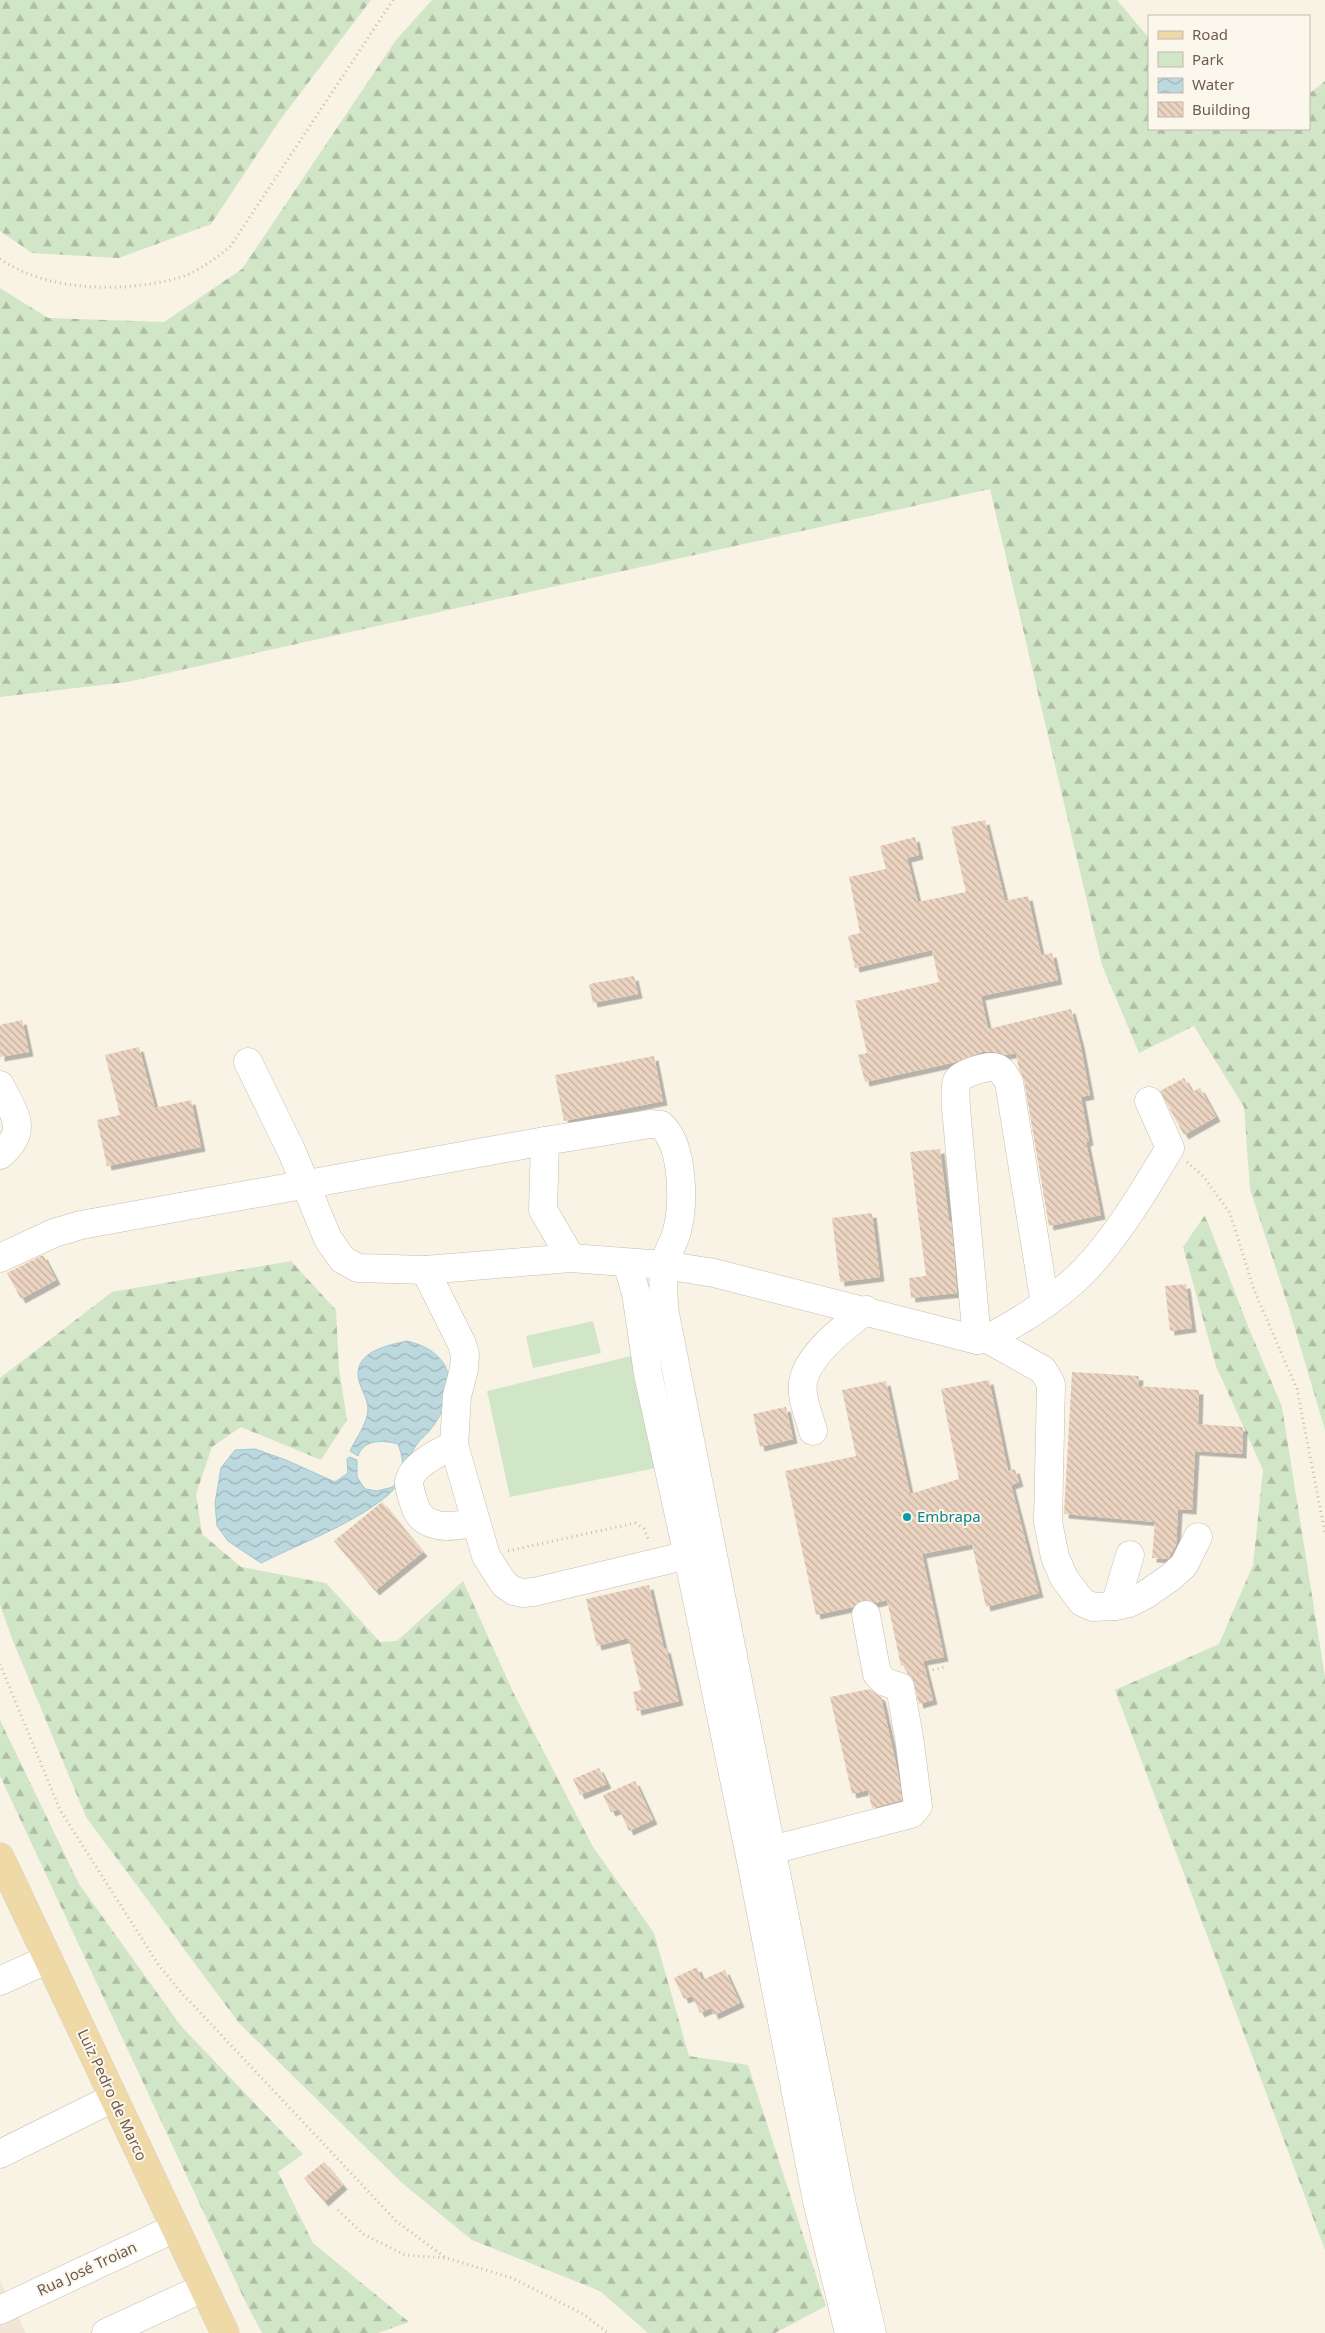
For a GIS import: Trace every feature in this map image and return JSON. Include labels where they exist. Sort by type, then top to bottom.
[{"type":"main road","name":"Luiz Pedro de Marco","points":[[0,1858],[225,2333]]},
{"type":"street","points":[[248,1062],[292,1152],[304,1185],[328,1239],[343,1260],[358,1268],[369,1270],[425,1270],[571,1258],[664,1265],[714,1272],[982,1339],[1043,1370],[1048,1376],[1051,1384],[1048,1522],[1055,1557],[1064,1578],[1082,1602],[1093,1607],[1115,1606],[1129,1603],[1145,1595],[1171,1577],[1184,1565],[1198,1537]]},
{"type":"street","points":[[982,1339],[956,1108],[956,1088],[958,1080],[962,1075],[992,1066],[1002,1070],[1009,1082],[1045,1304]]},
{"type":"street","points":[[0,1085],[16,1120],[17,1132],[15,1140],[0,1155]]},
{"type":"street","points":[[982,1339],[1045,1304],[1084,1271],[1100,1253],[1143,1192],[1170,1148],[1149,1101]]},
{"type":"street","points":[[3,1248],[81,1225],[545,1141],[650,1124],[661,1125],[671,1136],[681,1182],[681,1212],[677,1233],[664,1265],[652,1316]]},
{"type":"street","points":[[531,1261],[543,1210],[545,1141]]},
{"type":"street","points":[[543,1210],[571,1258]]},
{"type":"street","points":[[627,1263],[652,1316],[761,1853],[872,2333]]},
{"type":"street","points":[[425,1270],[462,1344],[465,1356],[464,1369],[457,1396],[454,1445],[486,1556],[504,1584],[514,1591],[523,1593],[700,1553]]},
{"type":"street","points":[[813,1431],[803,1396],[804,1379],[810,1365],[832,1339],[866,1310]]},
{"type":"street","points":[[454,1445],[435,1454],[416,1469],[410,1477],[409,1483],[416,1512],[424,1520],[440,1526],[476,1523]]},
{"type":"street","points":[[1115,1606],[1130,1556]]},
{"type":"street","points":[[761,1853],[911,1814],[918,1806],[900,1687],[885,1682],[877,1674],[866,1615]]},
{"type":"street","points":[[761,1853],[817,2200],[849,2333]]},
{"type":"street","points":[[0,1981],[48,1959]]},
{"type":"street","points":[[0,2154],[113,2098]]},
{"type":"street","name":"Rua José Troian","points":[[0,2310],[175,2228]]},
{"type":"street","points":[[106,2333],[203,2288]]},
{"type":"path","points":[[0,259],[16,270],[44,278],[91,286],[135,285],[179,278],[208,264],[230,247],[393,0]]},
{"type":"path","points":[[1170,1148],[1203,1176],[1230,1214],[1254,1290],[1297,1389],[1325,1532]]},
{"type":"path","points":[[486,1556],[635,1523],[644,1529],[656,1564]]},
{"type":"path","points":[[0,1664],[60,1810],[158,1964],[179,1990],[397,2222],[446,2258]]},
{"type":"path","points":[[900,1687],[918,1673],[946,1667]]},
{"type":"path","points":[[338,2210],[363,2234],[404,2255],[446,2258],[512,2278],[583,2314],[608,2333]]},
{"type":"shaded area","points":[[0,2281],[26,2333],[0,2333]]},
{"type":"green space","points":[[0,0],[371,0],[280,120],[211,224],[119,258],[32,253],[0,231]]},
{"type":"green space","points":[[432,0],[1117,0],[1148,37],[1148,130],[1310,130],[1310,93],[1325,81],[1325,1430],[1290,1312],[1250,1189],[1244,1107],[1194,1026],[1139,1053],[1102,965],[990,489],[127,682],[0,697],[0,288],[48,318],[164,322],[242,269],[396,40]]},
{"type":"green space","points":[[1205,1215],[1282,1407],[1325,1677],[1325,2250],[1115,1690],[1219,1644],[1253,1565],[1263,1470],[1216,1366],[1183,1247]]},
{"type":"green space","points":[[291,1261],[336,1310],[339,1369],[347,1420],[321,1460],[241,1427],[212,1447],[196,1494],[202,1534],[241,1567],[326,1583],[380,1642],[397,1641],[463,1581],[513,1692],[593,1847],[654,1933],[689,2056],[748,2065],[826,2306],[775,2333],[648,2333],[600,2291],[472,2240],[402,2183],[239,2023],[86,1817],[0,1605],[0,1378],[112,1292]]},
{"type":"green space","points":[[593,1321],[601,1353],[533,1368],[526,1336]]},
{"type":"green space","points":[[635,1355],[661,1467],[510,1497],[487,1391]]},
{"type":"green space","points":[[0,1720],[79,1884],[181,2026],[303,2154],[278,2172],[313,2243],[409,2322],[378,2333],[262,2333],[245,2301],[0,1776]]},
{"type":"water","points":[[407,1341],[424,1347],[436,1355],[444,1364],[449,1388],[440,1416],[415,1447],[395,1488],[382,1500],[354,1518],[261,1563],[228,1541],[217,1526],[215,1503],[221,1468],[235,1450],[255,1449],[286,1460],[335,1482],[348,1473],[347,1459],[350,1457],[357,1460],[357,1477],[365,1489],[377,1491],[393,1487],[402,1466],[402,1456],[398,1444],[375,1442],[364,1446],[358,1456],[350,1451],[364,1425],[368,1409],[358,1376],[362,1361],[368,1355],[383,1347]]},
{"type":"building","points":[[985,820],[1005,901],[1028,896],[1041,955],[1052,953],[1058,980],[981,996],[988,1029],[1071,1009],[1090,1095],[1081,1097],[1089,1141],[1086,1142],[1101,1215],[1049,1226],[1024,1080],[1019,1069],[1016,1053],[1006,1055],[996,1052],[982,1052],[956,1062],[865,1082],[858,1055],[867,1053],[855,1001],[939,982],[932,950],[855,968],[848,936],[860,933],[849,877],[886,869],[880,846],[915,837],[919,855],[907,858],[918,902],[966,892],[951,827]]},
{"type":"building","points":[[634,976],[638,994],[593,1003],[589,984]]},
{"type":"building","points":[[22,1020],[29,1052],[0,1057],[0,1025]]},
{"type":"building","points":[[139,1047],[155,1108],[191,1100],[201,1147],[107,1166],[97,1120],[120,1115],[105,1055]]},
{"type":"building","points":[[654,1056],[663,1101],[564,1121],[555,1075]]},
{"type":"building","points":[[1184,1078],[1192,1092],[1200,1088],[1216,1117],[1184,1135],[1160,1091]]},
{"type":"building","points":[[940,1149],[949,1221],[951,1221],[957,1293],[911,1298],[909,1278],[926,1276],[910,1152]]},
{"type":"building","points":[[872,1213],[880,1277],[840,1282],[832,1218]]},
{"type":"building","points":[[43,1255],[56,1280],[21,1299],[7,1273]]},
{"type":"building","points":[[1186,1284],[1192,1328],[1170,1331],[1165,1286]]},
{"type":"building","points":[[1072,1372],[1139,1376],[1138,1386],[1199,1390],[1198,1424],[1243,1427],[1242,1454],[1195,1451],[1192,1510],[1178,1509],[1176,1545],[1168,1559],[1152,1558],[1155,1522],[1064,1514]]},
{"type":"building","name":"Embrapa","points":[[989,1380],[1008,1471],[1015,1469],[1019,1482],[1011,1485],[1039,1593],[986,1607],[972,1544],[922,1554],[944,1657],[923,1661],[933,1700],[919,1704],[912,1677],[907,1673],[905,1665],[901,1666],[887,1600],[875,1603],[863,1600],[853,1607],[816,1615],[785,1471],[856,1456],[842,1390],[886,1381],[910,1494],[959,1479],[941,1389]]},
{"type":"building","points":[[786,1407],[793,1439],[760,1447],[753,1414]]},
{"type":"building","points":[[382,1502],[423,1552],[375,1591],[334,1541]]},
{"type":"building","points":[[649,1585],[664,1649],[666,1648],[679,1701],[637,1711],[633,1692],[641,1690],[628,1638],[597,1646],[586,1599]]},
{"type":"building","points":[[870,1689],[881,1697],[902,1800],[872,1808],[868,1790],[852,1794],[830,1697]]},
{"type":"building","points":[[599,1768],[607,1784],[580,1795],[573,1779]]},
{"type":"building","points":[[635,1781],[653,1820],[629,1831],[619,1809],[611,1812],[603,1795]]},
{"type":"building","points":[[697,1967],[702,1980],[725,1970],[740,2003],[714,2015],[711,2008],[700,2013],[692,1996],[684,1999],[674,1978]]},
{"type":"building","points":[[324,2162],[343,2185],[324,2202],[304,2178]]},
{"type":"place","name":"Embrapa","points":[[907,1517]]}]
